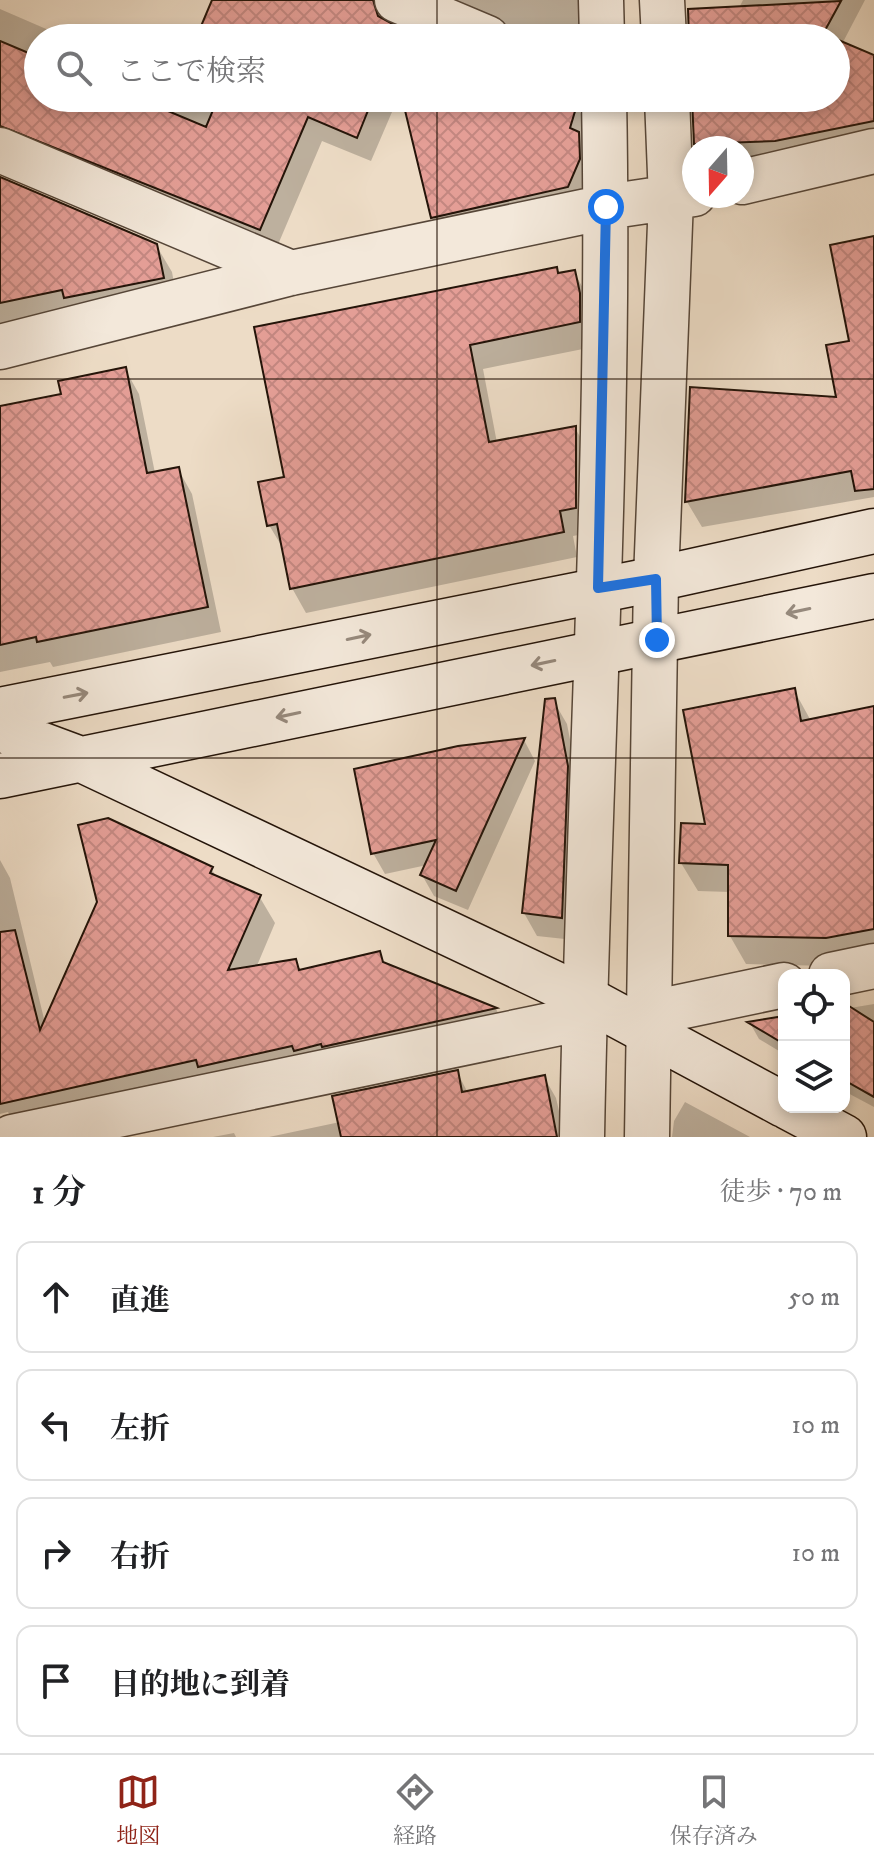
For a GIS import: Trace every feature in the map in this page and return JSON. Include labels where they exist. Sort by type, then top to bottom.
[{"type":"street","points":[[397,0],[454,24]]},
{"type":"street","points":[[601,0],[602,24]]},
{"type":"street","points":[[662,0],[663,24]]},
{"type":"street","points":[[582,1137],[598,588],[606,207],[604,112]]},
{"type":"street","points":[[669,112],[682,191]]},
{"type":"street","points":[[0,150],[291,273]]},
{"type":"street","points":[[754,179],[874,151]]},
{"type":"street","points":[[0,347],[291,273],[606,207],[682,197]]},
{"type":"street","points":[[647,1137],[656,579],[682,208]]},
{"type":"street","points":[[0,710],[598,588],[656,579],[874,531]]},
{"type":"street","points":[[0,776],[874,596]]},
{"type":"street","points":[[0,729],[78,758],[585,1008],[651,1023],[778,1101]]},
{"type":"street","points":[[850,971],[874,966]]},
{"type":"street","points":[[651,1023],[778,987]]},
{"type":"street","points":[[12,1137],[585,1008]]},
{"type":"street","points":[[799,1113],[844,1137]]},
{"type":"building","points":[[212,0],[373,0],[378,16],[393,24],[202,24]]},
{"type":"building","points":[[841,1],[828,24],[689,24],[688,9]]},
{"type":"building","points":[[0,41],[24,51],[24,112],[170,112],[206,127],[212,112],[367,112],[357,138],[308,117],[260,230],[0,126]]},
{"type":"building","points":[[850,45],[874,55],[874,121],[775,141],[754,142],[754,136],[694,136],[693,112],[850,112]]},
{"type":"building","points":[[405,112],[575,112],[570,128],[579,132],[580,159],[568,187],[431,218]]},
{"type":"building","points":[[0,177],[157,244],[164,278],[64,298],[62,290],[0,303]]},
{"type":"building","points":[[874,236],[874,489],[855,491],[851,471],[685,502],[690,387],[836,397],[826,345],[849,341],[830,245]]},
{"type":"building","points":[[557,267],[558,273],[575,270],[580,293],[580,322],[470,345],[489,442],[576,426],[576,508],[560,511],[564,532],[290,589],[277,524],[267,526],[258,482],[284,477],[254,327]]},
{"type":"building","points":[[126,367],[147,473],[179,467],[208,607],[37,642],[36,637],[0,645],[0,406],[61,394],[58,381]]},
{"type":"building","points":[[795,688],[801,721],[874,706],[874,929],[826,938],[728,936],[728,865],[679,863],[681,823],[705,824],[683,710]]},
{"type":"building","points":[[555,698],[568,766],[562,918],[522,913],[545,699]]},
{"type":"building","points":[[525,738],[456,891],[420,875],[436,840],[371,854],[354,769],[458,746]]},
{"type":"building","points":[[108,818],[213,867],[210,873],[261,895],[228,970],[296,959],[299,970],[380,951],[383,962],[497,1008],[322,1047],[321,1044],[294,1051],[292,1046],[198,1067],[196,1060],[0,1104],[0,932],[15,930],[40,1030],[97,902],[78,825]]},
{"type":"building","points":[[850,1007],[874,1022],[874,1097],[850,1083]]},
{"type":"building","points":[[778,1017],[778,1040],[747,1022]]},
{"type":"building","points":[[458,1070],[462,1092],[545,1075],[557,1137],[341,1137],[332,1096]]},
{"type":"route","points":[[606,207],[598,588],[656,579],[657,640]]}]
